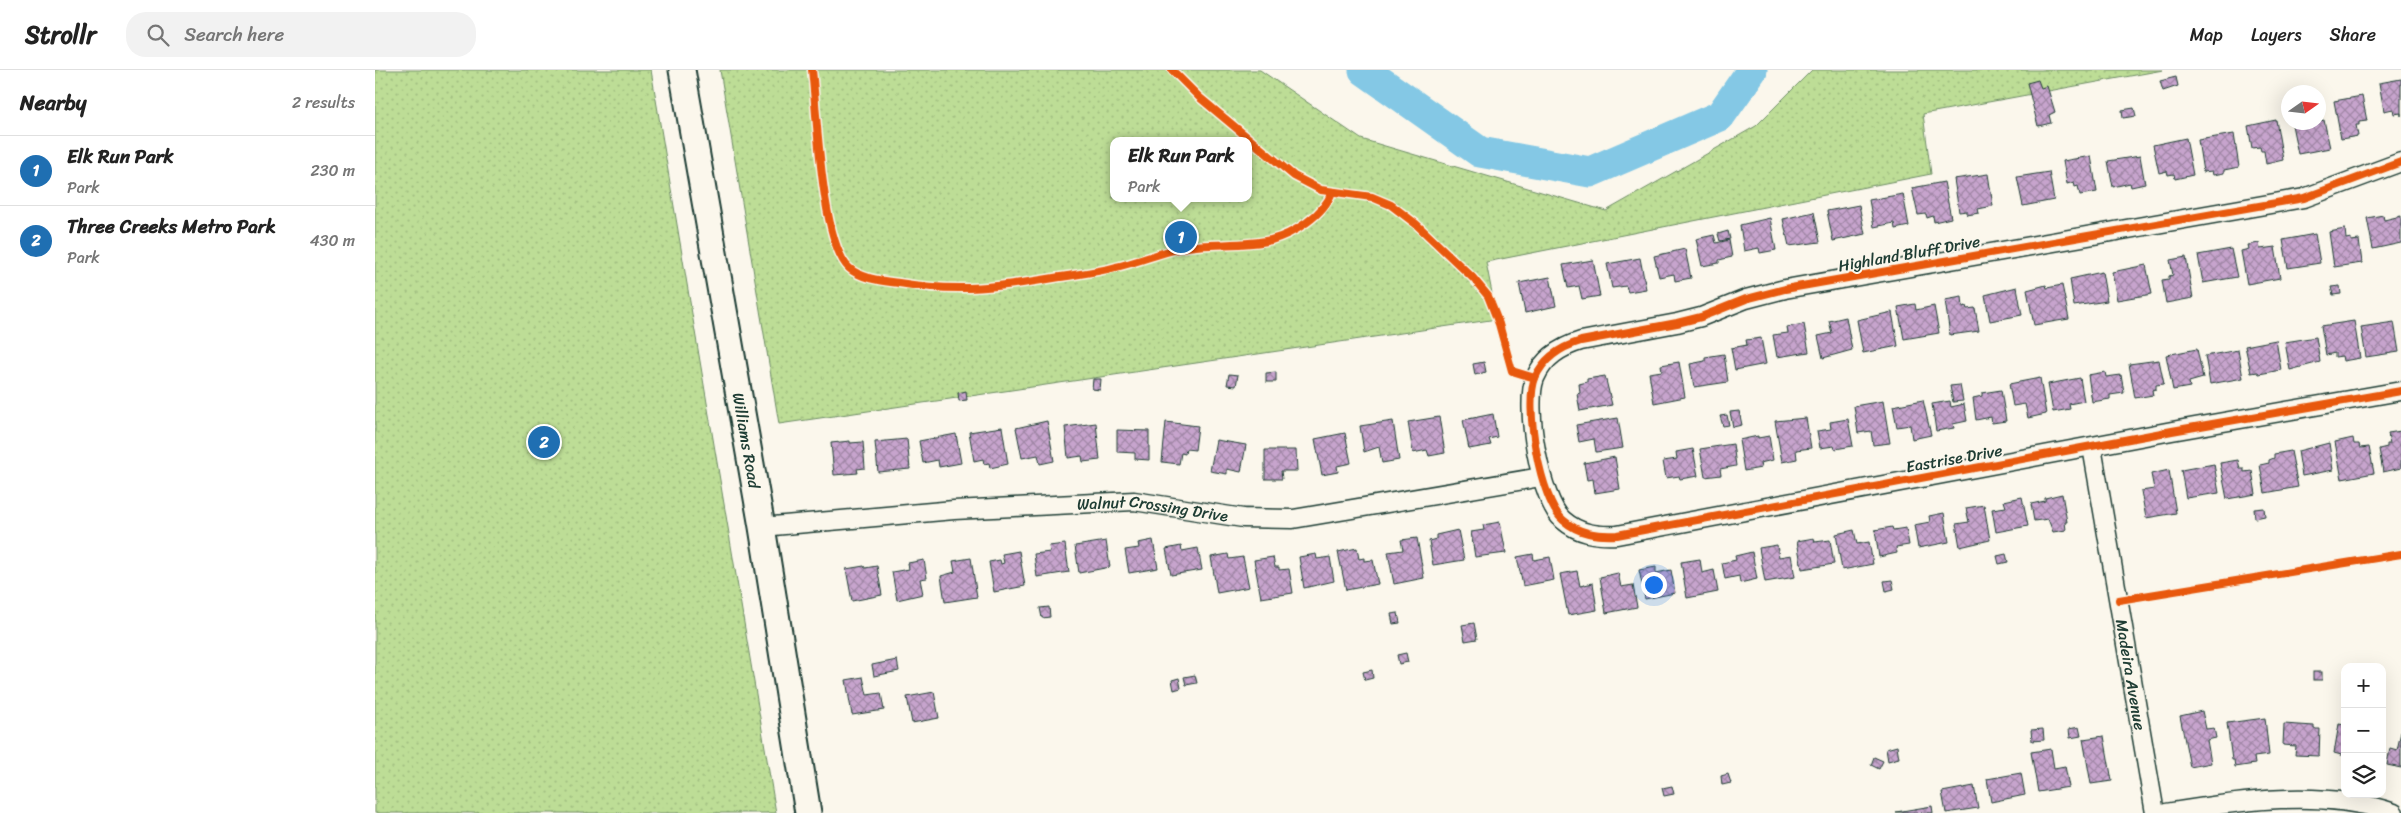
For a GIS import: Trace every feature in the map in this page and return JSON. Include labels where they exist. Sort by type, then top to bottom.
[{"type":"main road","name":"Williams Road","points":[[682,70],[762,527],[808,813]]},
{"type":"street","name":"Highland Bluff Drive","points":[[1541,477],[1531,409],[1532,392],[1535,378],[1543,364],[1553,353],[1566,346],[1581,341],[1701,317],[1746,299],[1785,289],[2304,198],[2401,162]]},
{"type":"street","name":"Eastrise Drive","points":[[1541,477],[1547,494],[1562,520],[1588,534],[1602,536],[2401,391]]},
{"type":"street","name":"Madeira Avenue","points":[[2092,447],[2155,813]]},
{"type":"street","name":"Walnut Crossing Drive","points":[[762,527],[954,510],[1102,501],[1135,501],[1243,518],[1293,519],[1541,477]]},
{"type":"street","points":[[2166,813],[2237,803],[2289,800],[2348,803],[2380,808],[2393,813]]},
{"type":"green space","points":[[375,70],[651,70],[776,813],[375,813]]},
{"type":"green space","points":[[720,70],[1260,70],[1361,139],[1606,211],[1756,126],[1812,70],[2163,70],[1923,114],[1931,174],[1486,262],[1497,319],[779,424]]},
{"type":"building","points":[[2176,77],[2178,86],[2163,91],[2160,81]]},
{"type":"building","points":[[2401,79],[2401,113],[2394,114],[2393,109],[2384,111],[2379,83]]},
{"type":"building","points":[[2038,80],[2041,88],[2047,86],[2055,112],[2049,115],[2051,123],[2038,126],[2027,83]]},
{"type":"building","points":[[2362,96],[2367,121],[2359,122],[2359,125],[2356,125],[2358,136],[2341,139],[2334,101]]},
{"type":"building","points":[[2134,108],[2136,116],[2123,118],[2122,110]]},
{"type":"building","points":[[2276,120],[2283,160],[2266,164],[2264,151],[2261,151],[2260,147],[2252,148],[2248,126]]},
{"type":"building","points":[[2326,129],[2330,148],[2298,154],[2293,130]]},
{"type":"building","points":[[2234,134],[2239,167],[2224,170],[2224,173],[2213,175],[2212,171],[2203,172],[2198,140]]},
{"type":"building","points":[[2186,138],[2193,175],[2175,179],[2174,174],[2168,175],[2167,171],[2159,173],[2153,145]]},
{"type":"building","points":[[2091,156],[2097,192],[2080,195],[2078,186],[2075,187],[2074,182],[2067,184],[2063,161]]},
{"type":"building","points":[[2140,156],[2145,184],[2131,187],[2130,183],[2113,187],[2108,161]]},
{"type":"building","points":[[2049,172],[2054,200],[2023,206],[2017,177]]},
{"type":"building","points":[[1988,174],[1993,206],[1978,209],[1979,213],[1967,215],[1967,211],[1959,212],[1954,179]]},
{"type":"building","points":[[1944,182],[1951,218],[1934,222],[1933,216],[1927,218],[1926,214],[1918,215],[1912,188]]},
{"type":"building","points":[[1903,194],[1909,226],[1895,229],[1894,223],[1874,227],[1869,200]]},
{"type":"building","points":[[1859,205],[1865,234],[1833,241],[1827,211]]},
{"type":"building","points":[[1814,212],[1820,242],[1789,246],[1783,219]]},
{"type":"building","points":[[2383,215],[2384,220],[2401,216],[2401,243],[2373,249],[2367,218]]},
{"type":"building","points":[[1770,218],[1776,250],[1760,253],[1759,248],[1744,251],[1740,225]]},
{"type":"building","points":[[2345,229],[2346,239],[2351,238],[2351,241],[2359,240],[2362,263],[2334,267],[2329,232]]},
{"type":"building","points":[[1728,231],[1730,239],[1720,241],[1718,234]]},
{"type":"building","points":[[2315,234],[2320,263],[2288,268],[2283,240]]},
{"type":"building","points":[[1714,235],[1716,243],[1729,240],[1732,257],[1719,260],[1719,263],[1702,266],[1696,239]]},
{"type":"building","points":[[2259,243],[2260,249],[2275,247],[2280,278],[2247,284],[2241,251],[2249,249],[2248,245]]},
{"type":"building","points":[[1685,249],[1691,278],[1675,281],[1674,274],[1659,277],[1654,256]]},
{"type":"building","points":[[2231,249],[2237,277],[2203,283],[2198,255]]},
{"type":"building","points":[[2186,257],[2193,298],[2166,303],[2162,280],[2169,279],[2169,276],[2173,275],[2170,260]]},
{"type":"building","points":[[1640,258],[1646,289],[1628,292],[1626,286],[1612,288],[1607,264]]},
{"type":"building","points":[[1593,260],[1600,296],[1582,299],[1579,286],[1568,288],[1563,265]]},
{"type":"building","points":[[2146,265],[2152,294],[2117,300],[2112,272]]},
{"type":"building","points":[[2102,272],[2107,301],[2074,306],[2070,279]]},
{"type":"building","points":[[1550,277],[1556,306],[1525,313],[1519,283]]},
{"type":"building","points":[[2046,285],[2047,288],[2062,285],[2069,319],[2034,325],[2027,290]]},
{"type":"building","points":[[2340,286],[2341,294],[2333,295],[2331,287]]},
{"type":"building","points":[[2017,287],[2022,315],[1990,321],[1985,295]]},
{"type":"building","points":[[1962,297],[1963,307],[1966,306],[1967,309],[1975,308],[1979,331],[1950,335],[1945,300]]},
{"type":"building","points":[[1915,304],[1916,310],[1934,306],[1939,333],[1904,339],[1898,307]]},
{"type":"building","points":[[1892,312],[1898,346],[1863,353],[1857,320]]},
{"type":"building","points":[[1846,317],[1852,350],[1823,358],[1818,336],[1832,333],[1829,321]]},
{"type":"building","points":[[2354,321],[2360,358],[2343,361],[2342,356],[2335,357],[2335,353],[2326,355],[2321,326]]},
{"type":"building","points":[[2394,322],[2399,352],[2366,357],[2361,327]]},
{"type":"building","points":[[1804,324],[1809,352],[1777,357],[1773,335],[1788,333],[1787,327]]},
{"type":"building","points":[[2316,337],[2320,362],[2290,370],[2285,342]]},
{"type":"building","points":[[1761,338],[1766,364],[1735,370],[1731,348],[1747,345],[1746,340]]},
{"type":"building","points":[[2276,340],[2281,370],[2259,374],[2258,372],[2251,373],[2245,346]]},
{"type":"building","points":[[2197,349],[2203,378],[2189,382],[2190,387],[2173,390],[2166,355]]},
{"type":"building","points":[[2238,350],[2243,378],[2210,384],[2205,356]]},
{"type":"building","points":[[1724,354],[1728,382],[1694,387],[1690,364],[1705,361],[1705,357]]},
{"type":"building","points":[[2159,360],[2164,384],[2156,385],[2156,389],[2152,390],[2153,395],[2135,398],[2129,364]]},
{"type":"building","points":[[1484,362],[1486,372],[1475,375],[1473,364]]},
{"type":"building","points":[[1679,362],[1685,397],[1654,403],[1649,373],[1662,371],[1661,365]]},
{"type":"building","points":[[1276,372],[1276,382],[1266,382],[1266,373]]},
{"type":"building","points":[[2105,372],[2106,377],[2121,375],[2124,393],[2110,395],[2110,399],[2092,402],[2088,375]]},
{"type":"building","points":[[1229,374],[1238,375],[1236,386],[1227,385]]},
{"type":"building","points":[[1605,376],[1612,405],[1580,411],[1577,394],[1580,393],[1579,384],[1587,382],[1587,379]]},
{"type":"building","points":[[2040,378],[2046,414],[2028,418],[2025,404],[2013,406],[2009,384]]},
{"type":"building","points":[[2080,378],[2084,401],[2069,404],[2070,409],[2053,412],[2048,384]]},
{"type":"building","points":[[1093,379],[1101,379],[1100,390],[1092,389]]},
{"type":"building","points":[[1960,385],[1963,401],[1953,402],[1950,386]]},
{"type":"building","points":[[2001,390],[2006,421],[1992,423],[1991,417],[1976,420],[1973,398],[1982,396],[1982,393]]},
{"type":"building","points":[[966,391],[967,400],[959,401],[958,393]]},
{"type":"building","points":[[1923,400],[1931,435],[1912,439],[1910,425],[1897,427],[1893,406]]},
{"type":"building","points":[[1883,401],[1890,443],[1873,445],[1871,431],[1858,433],[1854,406]]},
{"type":"building","points":[[1950,401],[1951,407],[1964,404],[1967,421],[1953,424],[1954,428],[1936,431],[1932,404]]},
{"type":"building","points":[[1739,411],[1742,425],[1733,427],[1730,412]]},
{"type":"building","points":[[1493,414],[1497,437],[1489,439],[1491,445],[1469,449],[1463,420]]},
{"type":"building","points":[[1727,415],[1729,425],[1723,426],[1720,416]]},
{"type":"building","points":[[1439,417],[1445,453],[1429,456],[1427,450],[1413,453],[1408,422]]},
{"type":"building","points":[[1618,418],[1623,448],[1596,452],[1594,439],[1579,442],[1576,425]]},
{"type":"building","points":[[1806,418],[1811,448],[1796,450],[1797,459],[1782,462],[1775,421]]},
{"type":"building","points":[[1848,419],[1853,446],[1835,449],[1834,446],[1820,448],[1817,431],[1831,429],[1830,422]]},
{"type":"building","points":[[1047,421],[1054,461],[1040,464],[1038,455],[1022,458],[1016,428]]},
{"type":"building","points":[[1393,421],[1399,460],[1382,463],[1379,447],[1364,452],[1360,426]]},
{"type":"building","points":[[1166,422],[1198,426],[1195,450],[1186,449],[1185,454],[1181,453],[1179,464],[1162,462]]},
{"type":"building","points":[[1096,423],[1100,460],[1083,462],[1082,456],[1068,458],[1065,427]]},
{"type":"building","points":[[1002,427],[1008,464],[990,468],[989,463],[984,464],[983,459],[974,461],[969,432]]},
{"type":"building","points":[[1117,430],[1149,431],[1149,460],[1135,459],[1135,453],[1117,452]]},
{"type":"building","points":[[2401,431],[2401,468],[2383,472],[2379,449],[2390,444],[2388,433]]},
{"type":"building","points":[[1345,433],[1351,463],[1337,466],[1338,472],[1322,475],[1315,439]]},
{"type":"building","points":[[956,434],[961,463],[939,467],[938,460],[923,463],[919,441]]},
{"type":"building","points":[[1758,436],[1758,438],[1769,436],[1773,460],[1760,463],[1761,468],[1744,471],[1739,440]]},
{"type":"building","points":[[2353,438],[2354,444],[2359,444],[2360,448],[2369,447],[2374,473],[2342,479],[2335,442]]},
{"type":"building","points":[[907,439],[910,469],[878,472],[875,442]]},
{"type":"building","points":[[1216,440],[1246,445],[1241,472],[1227,469],[1227,474],[1210,471]]},
{"type":"building","points":[[850,441],[850,443],[863,442],[865,468],[857,469],[858,473],[834,475],[831,443]]},
{"type":"building","points":[[2329,443],[2333,470],[2302,476],[2298,451]]},
{"type":"building","points":[[1733,444],[1736,466],[1720,469],[1721,475],[1705,477],[1700,449]]},
{"type":"building","points":[[1693,449],[1698,476],[1680,479],[1679,476],[1666,478],[1663,461],[1677,459],[1676,452]]},
{"type":"building","points":[[1265,450],[1296,450],[1297,471],[1281,471],[1282,479],[1265,479]]},
{"type":"building","points":[[2291,451],[2298,487],[2265,493],[2260,465],[2269,463],[2269,460],[2274,458],[2274,454]]},
{"type":"building","points":[[1615,457],[1620,489],[1595,493],[1593,479],[1587,480],[1584,463]]},
{"type":"building","points":[[2238,460],[2240,469],[2244,469],[2244,472],[2252,471],[2256,494],[2227,499],[2220,463]]},
{"type":"building","points":[[2214,464],[2219,493],[2186,498],[2181,470]]},
{"type":"building","points":[[2169,470],[2176,513],[2146,518],[2141,491],[2154,489],[2151,474]]},
{"type":"building","points":[[2062,494],[2067,522],[2065,522],[2066,530],[2053,532],[2048,519],[2034,521],[2031,504]]},
{"type":"building","points":[[2022,497],[2028,526],[1996,532],[1992,509],[2006,507],[2004,501]]},
{"type":"building","points":[[1984,505],[1990,540],[1960,547],[1956,524],[1969,522],[1966,508]]},
{"type":"building","points":[[2264,508],[2265,516],[2255,518],[2254,509]]},
{"type":"building","points":[[1944,513],[1949,542],[1918,548],[1914,525],[1930,522],[1929,516]]},
{"type":"building","points":[[1500,522],[1506,553],[1475,557],[1471,532],[1484,530],[1483,525]]},
{"type":"building","points":[[1892,527],[1893,530],[1906,528],[1909,545],[1896,547],[1897,553],[1879,557],[1875,530]]},
{"type":"building","points":[[1458,530],[1464,560],[1433,565],[1429,541],[1436,539],[1436,535]]},
{"type":"building","points":[[1854,530],[1857,544],[1869,542],[1873,564],[1842,570],[1836,534]]},
{"type":"building","points":[[1417,538],[1424,578],[1394,584],[1388,552],[1403,550],[1401,540]]},
{"type":"building","points":[[1814,538],[1815,542],[1830,540],[1834,564],[1802,569],[1797,541]]},
{"type":"building","points":[[1153,540],[1158,568],[1129,573],[1125,550],[1139,548],[1138,543]]},
{"type":"building","points":[[1106,541],[1110,567],[1079,573],[1075,546]]},
{"type":"building","points":[[1065,544],[1069,572],[1037,577],[1034,554],[1050,552],[1049,546]]},
{"type":"building","points":[[1777,545],[1779,557],[1791,555],[1795,577],[1765,582],[1759,548]]},
{"type":"building","points":[[1181,546],[1182,551],[1198,548],[1202,570],[1171,575],[1166,549]]},
{"type":"building","points":[[1357,548],[1359,559],[1364,558],[1364,561],[1373,560],[1378,584],[1346,590],[1338,552]]},
{"type":"building","points":[[1019,551],[1025,586],[994,592],[989,562],[1000,560],[1001,564],[1004,563],[1002,554]]},
{"type":"building","points":[[1752,552],[1757,579],[1740,583],[1739,576],[1725,579],[1722,563],[1736,560],[1735,556]]},
{"type":"building","points":[[1228,554],[1229,559],[1243,557],[1249,587],[1217,593],[1211,557]]},
{"type":"building","points":[[1316,554],[1317,559],[1330,557],[1334,581],[1304,588],[1299,557]]},
{"type":"building","points":[[1533,554],[1534,560],[1550,557],[1554,580],[1523,586],[1517,557]]},
{"type":"building","points":[[2006,554],[2008,562],[1999,564],[1997,556]]},
{"type":"building","points":[[1273,557],[1275,567],[1279,567],[1279,570],[1289,569],[1293,593],[1261,598],[1254,560]]},
{"type":"building","points":[[971,558],[977,597],[945,602],[941,576],[955,572],[953,561]]},
{"type":"building","points":[[1700,559],[1702,573],[1714,570],[1718,592],[1687,598],[1681,562]]},
{"type":"building","points":[[924,560],[927,578],[920,579],[923,594],[897,600],[892,572],[909,569],[908,563]]},
{"type":"building","points":[[864,566],[865,568],[877,566],[882,595],[852,601],[846,569]]},
{"type":"building","points":[[1656,567],[1656,573],[1671,570],[1675,593],[1645,599],[1639,570]]},
{"type":"building","points":[[1577,571],[1580,586],[1593,583],[1597,610],[1568,615],[1560,574]]},
{"type":"building","points":[[1618,573],[1621,587],[1633,585],[1637,607],[1606,613],[1600,577]]},
{"type":"building","points":[[1892,580],[1894,589],[1886,591],[1884,581]]},
{"type":"building","points":[[1049,607],[1050,617],[1042,618],[1040,608]]},
{"type":"building","points":[[1398,613],[1400,623],[1393,624],[1391,614]]},
{"type":"building","points":[[1474,623],[1477,639],[1465,641],[1462,625]]},
{"type":"building","points":[[1406,653],[1408,662],[1399,664],[1397,655]]},
{"type":"building","points":[[897,660],[899,671],[874,676],[872,665]]},
{"type":"building","points":[[1372,670],[1373,678],[1365,680],[1363,672]]},
{"type":"building","points":[[2313,672],[2322,672],[2322,680],[2313,680]]},
{"type":"building","points":[[1195,675],[1197,683],[1186,685],[1184,677]]},
{"type":"building","points":[[863,677],[867,695],[881,693],[884,710],[852,715],[846,680]]},
{"type":"building","points":[[1179,678],[1181,688],[1174,690],[1172,680]]},
{"type":"building","points":[[934,692],[939,718],[912,723],[907,697]]},
{"type":"building","points":[[2202,711],[2206,729],[2214,728],[2216,738],[2207,740],[2211,763],[2190,767],[2180,716]]},
{"type":"building","points":[[2265,718],[2269,755],[2254,757],[2255,764],[2235,767],[2234,760],[2232,760],[2227,723]]},
{"type":"building","points":[[2284,724],[2314,726],[2314,729],[2320,729],[2319,756],[2295,755],[2296,746],[2283,745]]},
{"type":"building","points":[[2339,724],[2341,724],[2341,755],[2334,753]]},
{"type":"building","points":[[2079,727],[2081,736],[2070,738],[2069,729]]},
{"type":"building","points":[[2043,729],[2044,740],[2032,741],[2031,730]]},
{"type":"building","points":[[2401,732],[2401,768],[2387,765],[2390,748],[2397,750]]},
{"type":"building","points":[[2104,736],[2112,781],[2091,784],[2083,739]]},
{"type":"building","points":[[1897,746],[1899,758],[1888,761],[1886,749]]},
{"type":"building","points":[[2051,749],[2054,768],[2065,766],[2069,787],[2038,792],[2031,752]]},
{"type":"building","points":[[1874,757],[1883,761],[1879,769],[1871,765]]},
{"type":"building","points":[[2021,773],[2025,795],[1991,802],[1987,779]]},
{"type":"building","points":[[1728,774],[1731,783],[1722,785],[1721,776]]},
{"type":"building","points":[[1672,786],[1674,794],[1664,796],[1662,788]]},
{"type":"building","points":[[1974,786],[1978,808],[1946,813],[1942,792]]},
{"type":"building","points":[[1932,806],[1933,813],[1896,812]]},
{"type":"waterway","points":[[1364,70],[1480,152],[1590,172],[1720,116],[1752,70]]},
{"type":"cycle path","points":[[812,70],[822,175],[832,232],[840,254],[849,268],[860,275],[873,279],[941,288],[980,288],[1039,281],[1102,270],[1192,246],[1271,240],[1289,233],[1315,216],[1332,192]]},
{"type":"cycle path","points":[[1172,70],[1199,97],[1247,137]]},
{"type":"cycle path","points":[[1252,141],[1294,176],[1321,190],[1372,197],[1391,205],[1416,224],[1473,278],[1488,296],[1499,324],[1512,371],[1535,378]]},
{"type":"cycle path","points":[[2401,162],[2304,198],[1785,289],[1746,299],[1701,317],[1581,341],[1560,350],[1543,364],[1535,378],[1531,409],[1536,452],[1541,474],[1555,509],[1569,525],[1582,531],[1595,534],[1617,535],[2172,431],[2401,391]]},
{"type":"cycle path","points":[[2119,600],[2401,554]]},
{"type":"place","name":"Elk Run Park","points":[[1181,237]]},
{"type":"place","name":"Three Creeks Metro Park","points":[[544,442]]}]
